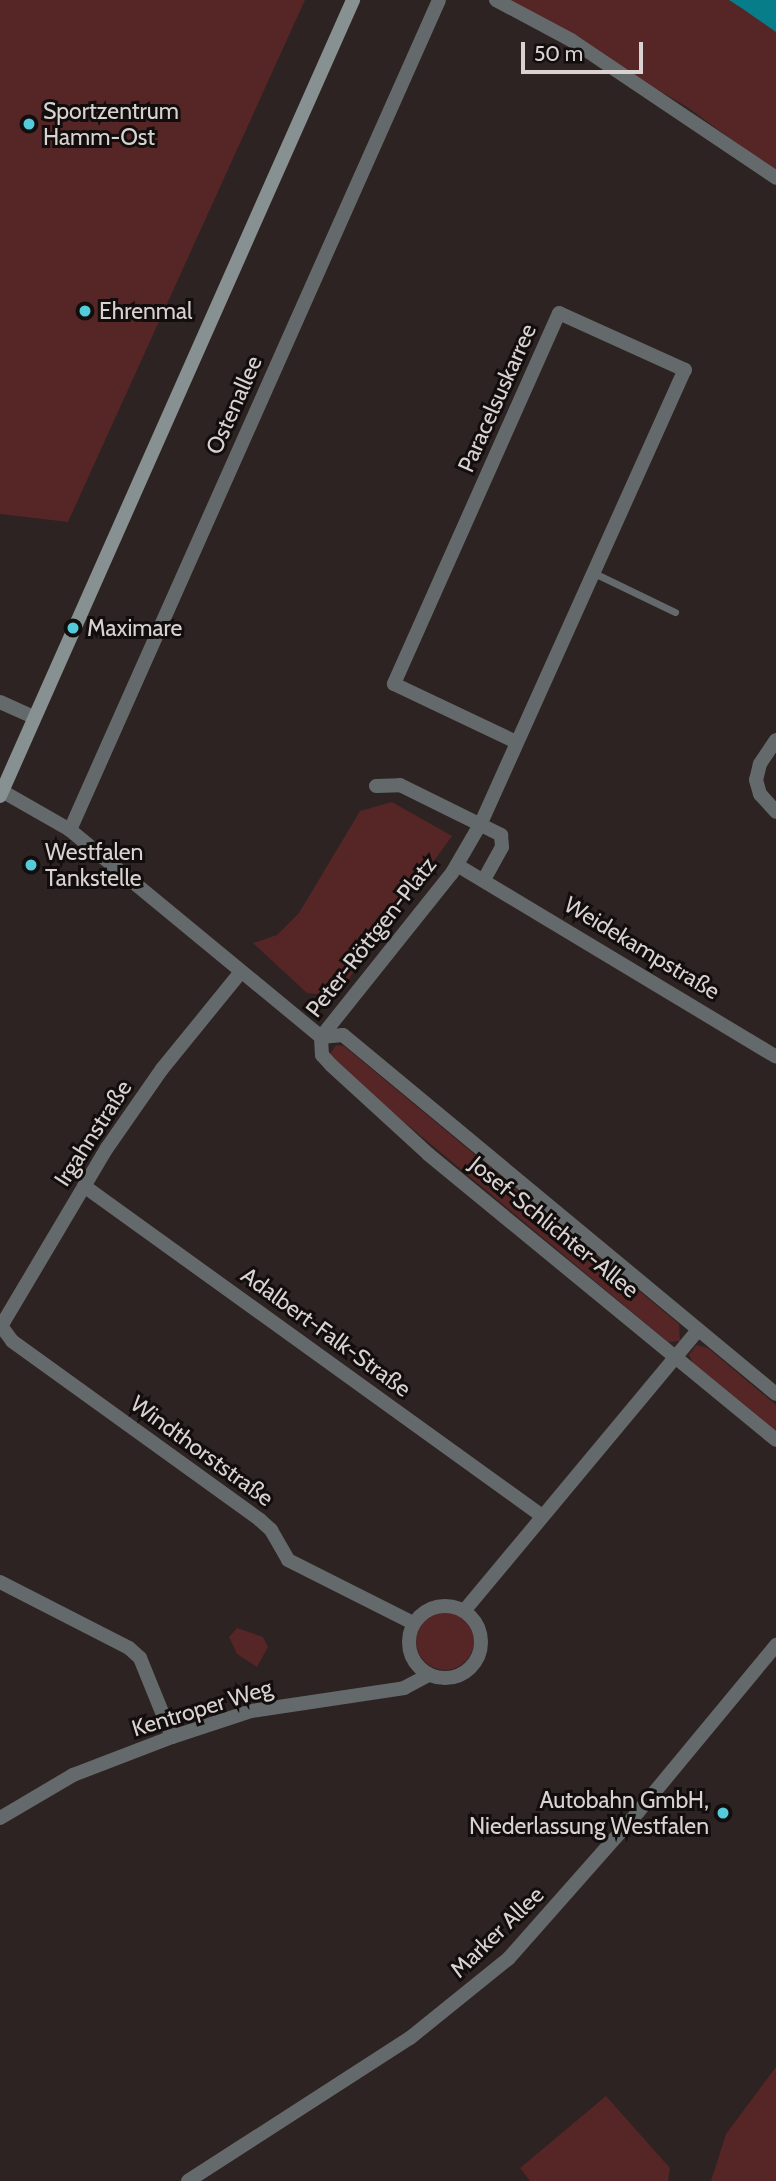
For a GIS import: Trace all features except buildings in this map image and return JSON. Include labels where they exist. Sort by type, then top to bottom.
[{"type":"main road","points":[[1,794],[353,0]]},
{"type":"street","name":"Ostenallee","points":[[70,830],[439,0]]},
{"type":"street","points":[[496,0],[571,40],[776,178]]},
{"type":"street","name":"Paracelsuskarree","points":[[484,818],[684,370],[559,313],[394,684],[516,742]]},
{"type":"street","points":[[0,702],[34,717]]},
{"type":"street","points":[[776,740],[760,764],[756,780],[764,800],[776,812]]},
{"type":"street","points":[[376,786],[400,785],[484,818],[503,840],[484,880]]},
{"type":"street","name":"Josef-Schlichter-Allee","points":[[1,794],[70,830],[240,973],[321,1037],[343,1035],[776,1394]]},
{"type":"street","name":"Peter-Röttgen-Platz","points":[[321,1037],[457,864],[484,818]]},
{"type":"street","name":"Peter-Röttgen-Platz","points":[[457,864],[484,880]]},
{"type":"street","name":"Weidekampstraße","points":[[484,880],[776,1057]]},
{"type":"street","name":"Irgahnstraße","points":[[1,1327],[84,1186],[162,1069],[240,973]]},
{"type":"street","name":"Josef-Schlichter-Allee","points":[[321,1037],[322,1055],[331,1065],[428,1154],[776,1440]]},
{"type":"street","name":"Adalbert-Falk-Straße","points":[[84,1186],[542,1516]]},
{"type":"street","name":"Windthorststraße","points":[[1,1327],[12,1341],[260,1520],[271,1530],[288,1560],[413,1623]]},
{"type":"street","points":[[464,1611],[697,1331]]},
{"type":"street","points":[[0,1582],[129,1648],[140,1658],[172,1737]]},
{"type":"street","points":[[452,1606],[464,1611],[479,1630],[478,1656],[460,1674],[428,1675],[411,1655],[413,1623],[433,1607],[452,1606]]},
{"type":"street","name":"Marker Allee","points":[[188,2181],[358,2075],[446,2011],[509,1958],[638,1812],[776,1645]]},
{"type":"street","name":"Kentroper Weg","points":[[0,1818],[73,1775],[172,1737],[251,1711],[404,1688],[428,1675]]},
{"type":"lane","points":[[593,573],[675,612]]},
{"type":"shaded area","points":[[0,0],[305,0],[68,522],[0,514]]},
{"type":"shaded area","points":[[503,0],[776,0],[776,172],[687,107]]},
{"type":"shaded area","points":[[392,802],[452,836],[345,984],[325,995],[307,993],[253,943],[277,935],[299,913],[360,811]]},
{"type":"shaded area","points":[[336,1045],[344,1046],[679,1324],[680,1341],[668,1342],[350,1077],[330,1054]]},
{"type":"shaded area","points":[[696,1345],[708,1348],[776,1405],[776,1431],[693,1363],[689,1355]]},
{"type":"shaded area","points":[[439,1612],[451,1612],[466,1620],[474,1635],[474,1647],[466,1662],[451,1670],[439,1670],[424,1662],[416,1647],[416,1635],[424,1620]]},
{"type":"shaded area","points":[[237,1628],[263,1637],[268,1647],[257,1667],[237,1654],[229,1637]]},
{"type":"shaded area","points":[[776,2067],[776,2181],[711,2181],[726,2134]]},
{"type":"shaded area","points":[[606,2096],[670,2168],[668,2181],[530,2181],[520,2168]]},
{"type":"water","points":[[729,0],[776,0],[776,32],[743,9]]},
{"type":"place","name":"Sportzentrum Hamm-Ost","points":[[29,124]]},
{"type":"place","name":"Ehrenmal","points":[[85,311]]},
{"type":"place","name":"Maximare","points":[[73,628]]},
{"type":"place","name":"Westfalen Tankstelle","points":[[31,865]]},
{"type":"place","name":"Autobahn GmbH, Niederlassung Westfalen","points":[[723,1813]]}]
